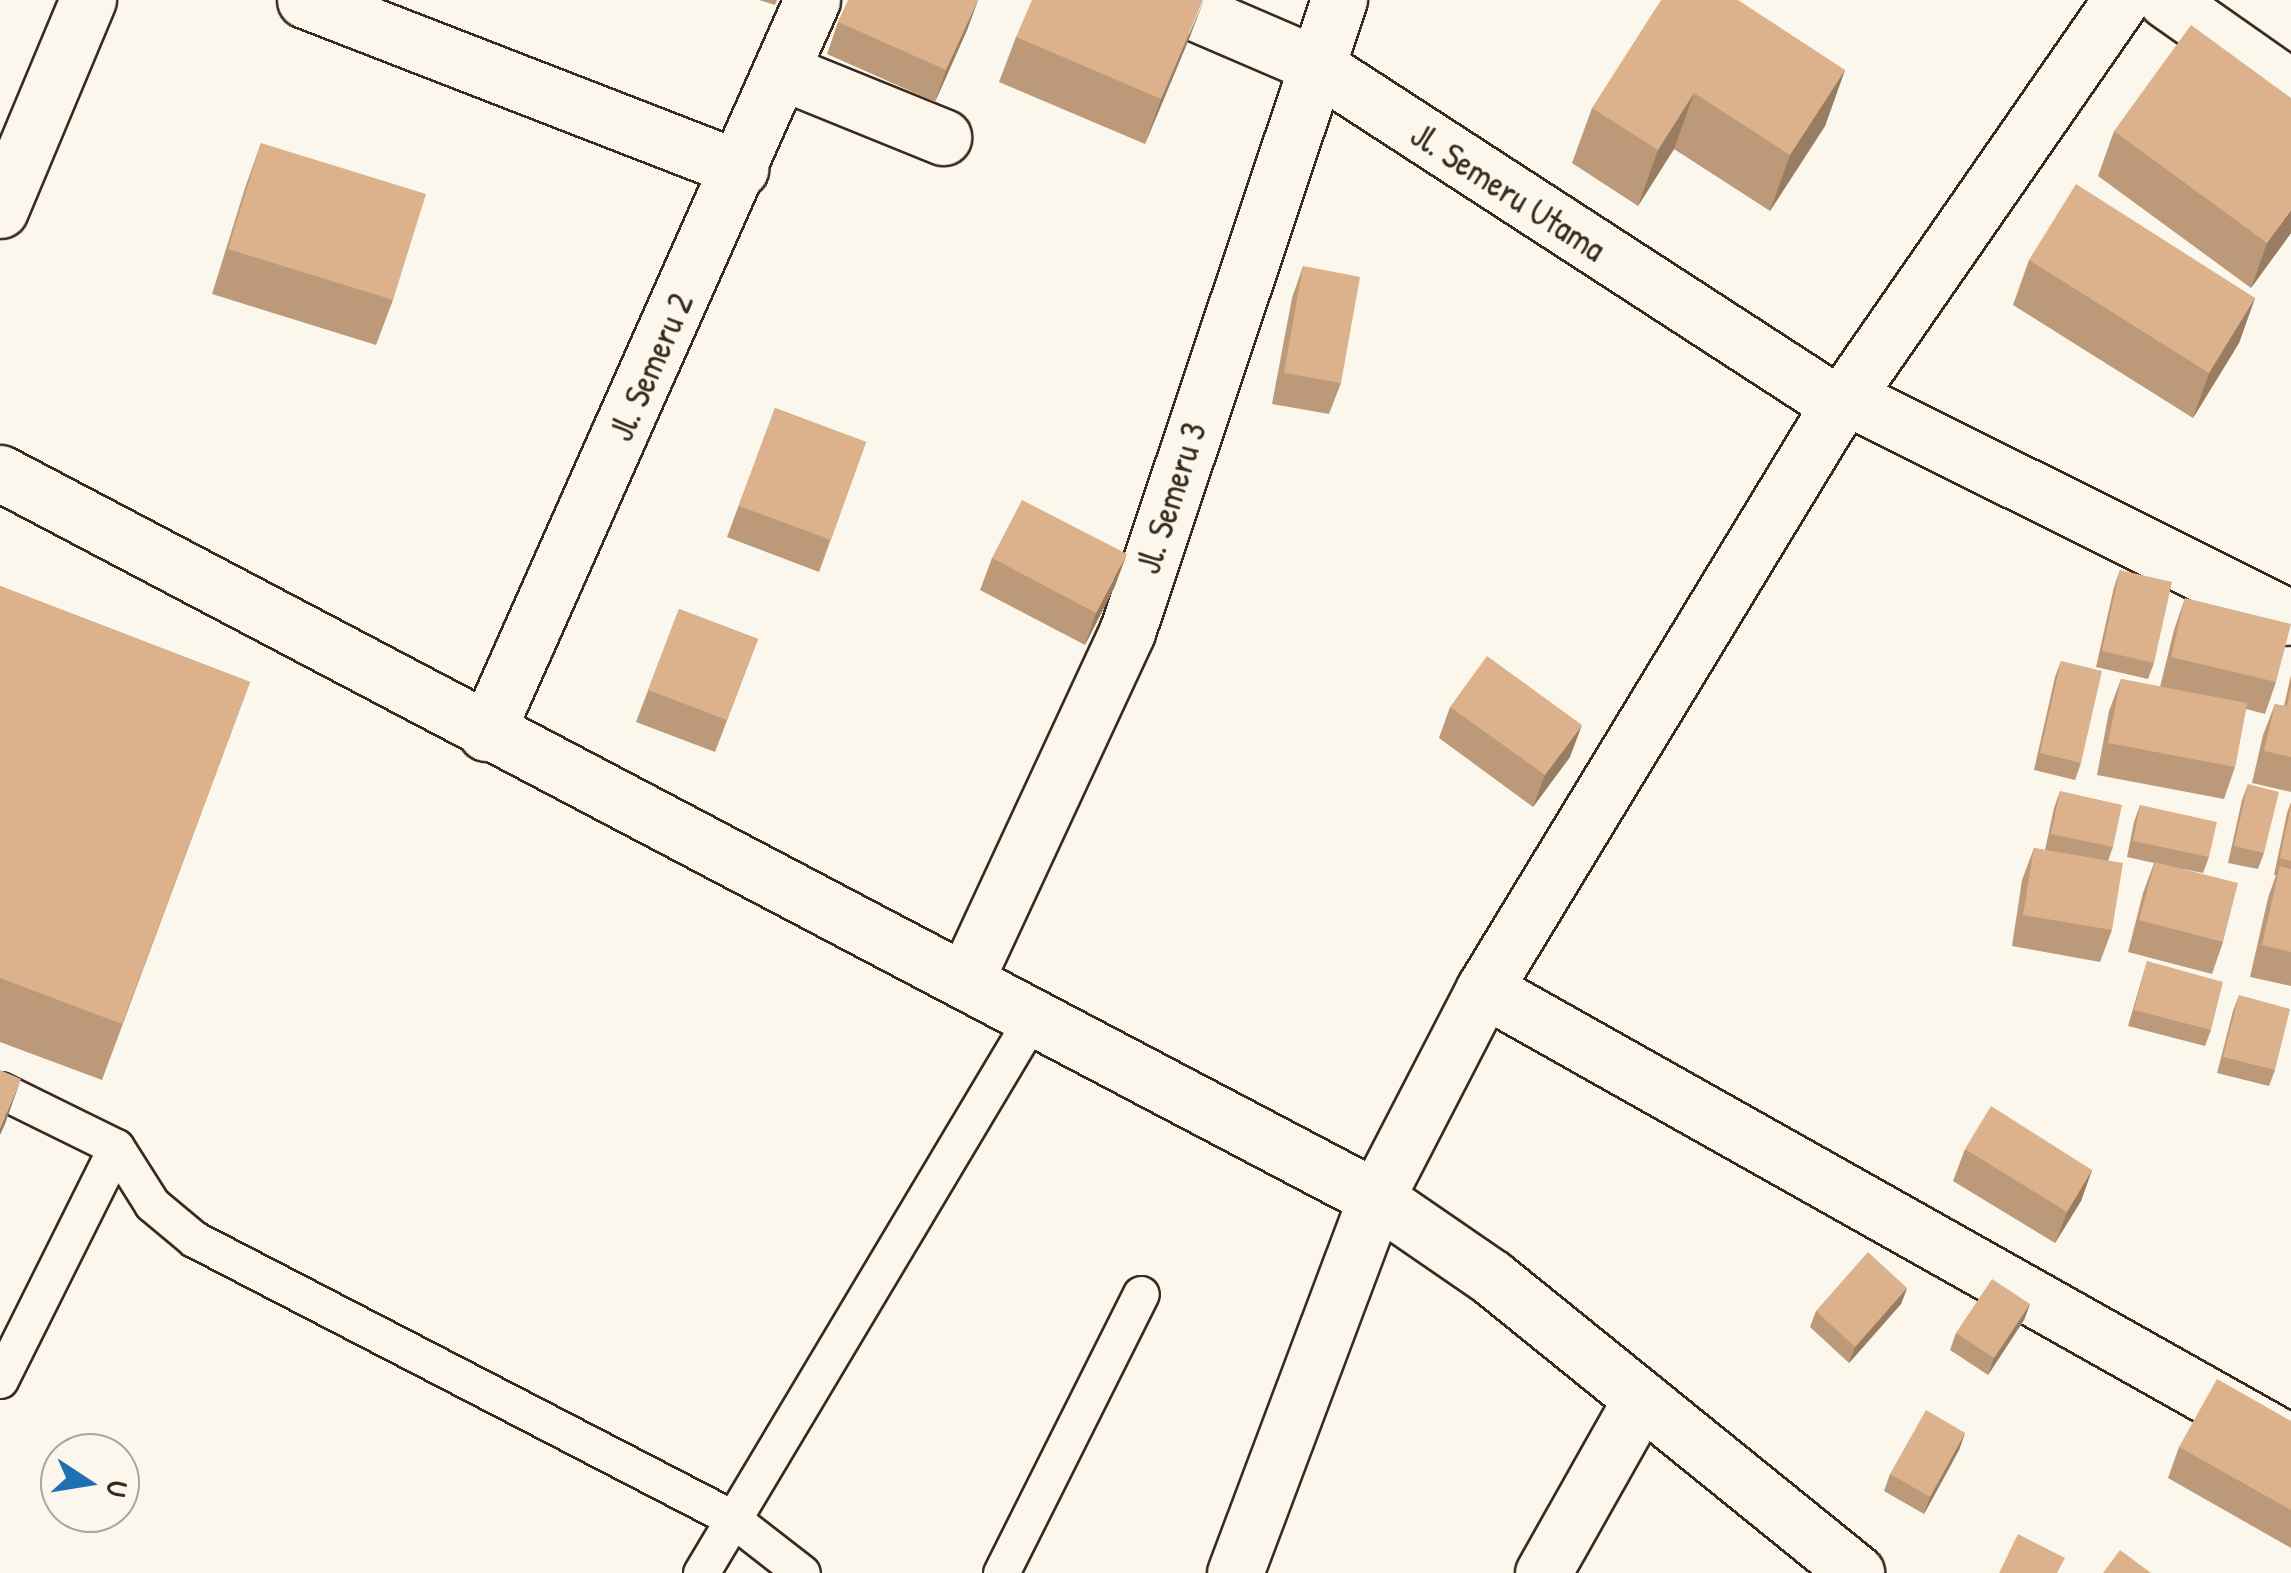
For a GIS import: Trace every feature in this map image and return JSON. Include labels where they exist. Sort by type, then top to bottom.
[{"type":"street","points":[[0,210],[88,0]]},
{"type":"street","points":[[305,0],[740,169]]},
{"type":"street","name":"Jl. Semeru 2","points":[[486,733],[812,0]]},
{"type":"street","name":"Jl. Semeru Utama","points":[[1166,0],[1312,63],[1842,400],[2288,617]]},
{"type":"street","name":"Jl. Semeru 3","points":[[965,981],[1126,632],[1312,63],[1339,0]]},
{"type":"street","points":[[1236,1573],[1376,1198],[1484,989],[1842,400],[2121,0]]},
{"type":"street","points":[[2166,0],[2291,88]]},
{"type":"street","points":[[783,72],[943,138]]},
{"type":"street","points":[[0,473],[486,733],[1376,1198],[1641,1399],[1856,1573]]},
{"type":"street","points":[[1484,989],[2291,1443]]},
{"type":"street","points":[[1543,1573],[1641,1399]]},
{"type":"lane","points":[[701,1573],[730,1517],[1033,1017]]},
{"type":"lane","points":[[0,1090],[116,1148],[152,1204],[194,1239],[730,1517],[802,1573]]},
{"type":"lane","points":[[0,1380],[116,1148]]},
{"type":"lane","points":[[1001,1573],[1141,1294]]},
{"type":"building","points":[[848,0],[978,0],[946,70],[838,22]]},
{"type":"building","points":[[1032,0],[1203,0],[1161,99],[1016,37]]},
{"type":"building","points":[[1661,0],[1738,0],[1845,70],[1790,155],[1694,93],[1658,150],[1592,108]]},
{"type":"building","points":[[2191,25],[2291,98],[2291,210],[2267,243],[2114,131]]},
{"type":"building","points":[[261,143],[426,194],[393,300],[228,249]]},
{"type":"building","points":[[2076,184],[2255,298],[2209,373],[2029,260]]},
{"type":"building","points":[[1303,266],[1360,277],[1341,383],[1284,373]]},
{"type":"building","points":[[775,408],[866,442],[831,540],[739,506]]},
{"type":"building","points":[[1022,500],[1127,554],[1096,613],[992,558]]},
{"type":"building","points":[[2120,570],[2172,582],[2154,663],[2102,651]]},
{"type":"building","points":[[0,586],[250,682],[122,1024],[0,978]]},
{"type":"building","points":[[2185,598],[2291,624],[2276,682],[2171,657]]},
{"type":"building","points":[[679,609],[758,639],[727,720],[648,690]]},
{"type":"building","points":[[1487,656],[1582,725],[1545,775],[1450,707]]},
{"type":"building","points":[[2061,661],[2102,671],[2081,763],[2040,753]]},
{"type":"building","points":[[2121,679],[2247,703],[2235,767],[2108,743]]},
{"type":"building","points":[[2275,704],[2291,707],[2291,757],[2264,751]]},
{"type":"building","points":[[2248,784],[2279,792],[2264,853],[2234,846]]},
{"type":"building","points":[[2060,791],[2122,805],[2113,847],[2051,834]]},
{"type":"building","points":[[2140,805],[2217,822],[2209,857],[2133,841]]},
{"type":"building","points":[[2291,806],[2291,861],[2280,858]]},
{"type":"building","points":[[2034,848],[2123,863],[2112,930],[2023,915]]},
{"type":"building","points":[[2155,862],[2238,883],[2223,942],[2139,920]]},
{"type":"building","points":[[2280,866],[2291,869],[2291,952],[2262,945]]},
{"type":"building","points":[[2147,961],[2223,982],[2211,1030],[2134,1010]]},
{"type":"building","points":[[2239,995],[2290,1009],[2275,1070],[2223,1057]]},
{"type":"building","points":[[0,1070],[21,1079],[0,1128]]},
{"type":"building","points":[[1991,1106],[2092,1170],[2067,1212],[1965,1149]]},
{"type":"building","points":[[1868,1252],[1907,1288],[1855,1347],[1816,1311]]},
{"type":"building","points":[[1992,1279],[2030,1304],[1994,1358],[1956,1333]]},
{"type":"building","points":[[2217,1379],[2291,1421],[2291,1510],[2179,1447]]},
{"type":"building","points":[[1926,1410],[1965,1433],[1930,1497],[1890,1474]]},
{"type":"building","points":[[2018,1534],[2065,1558],[2057,1573],[1999,1573]]},
{"type":"building","points":[[2120,1550],[2151,1573],[2103,1573]]}]
